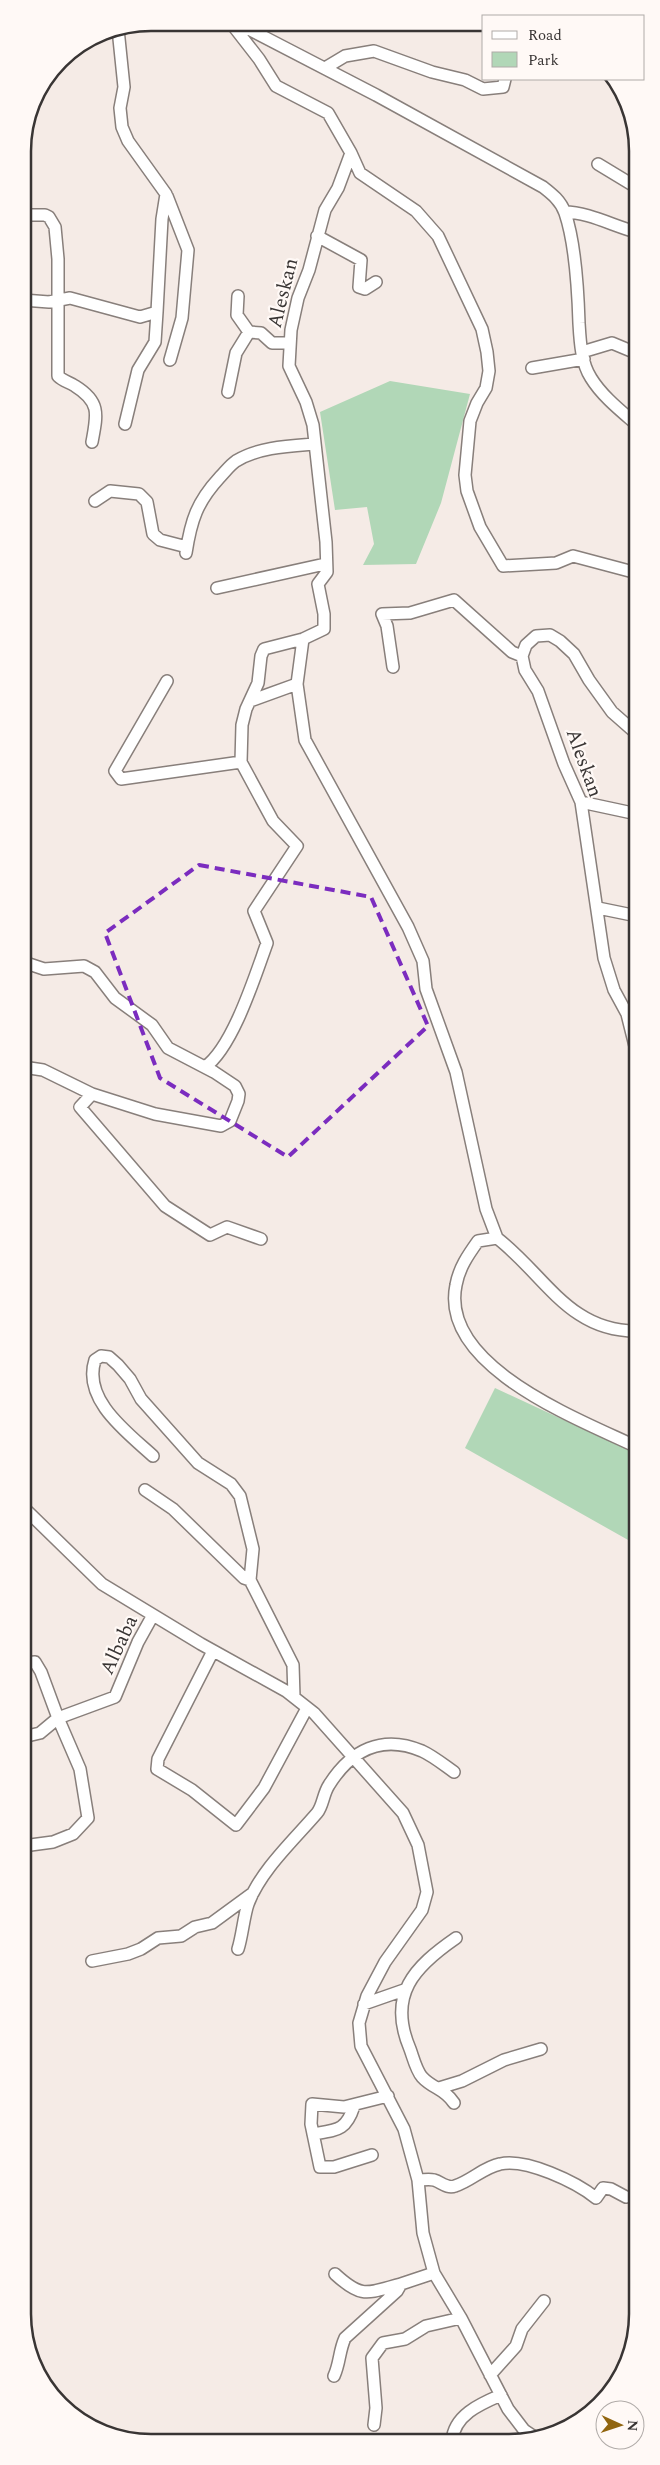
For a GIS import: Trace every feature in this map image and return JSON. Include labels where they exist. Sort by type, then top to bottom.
[{"type":"street","points":[[237,31],[276,86],[328,113],[351,152],[360,172],[416,211],[438,236],[482,329],[488,352],[489,371],[486,388],[476,403],[470,421],[465,475],[467,491],[480,527],[503,566],[548,564],[573,556],[629,571]]},
{"type":"street","points":[[253,31],[325,68],[543,187],[557,198],[565,212],[573,260],[583,355],[590,378],[612,403],[629,418]]},
{"type":"street","points":[[119,35],[124,87],[120,108],[122,127],[128,141],[166,194],[188,250],[182,318],[170,360]]},
{"type":"street","points":[[325,68],[345,56],[374,51],[432,72],[465,80],[483,90],[503,88],[505,80]]},
{"type":"street","name":"Aleskan","points":[[303,638],[324,629],[324,614],[318,584],[327,572],[325,564],[326,542],[313,425],[306,402],[290,366],[290,343],[298,298],[309,270],[325,210],[338,188],[351,152]]},
{"type":"street","points":[[598,164],[629,183]]},
{"type":"street","points":[[125,424],[138,370],[155,342],[162,219],[166,194]]},
{"type":"street","points":[[565,212],[579,212],[609,225],[629,230]]},
{"type":"street","points":[[32,215],[44,215],[52,221],[55,227],[58,259],[57,301],[60,346],[58,376],[76,386],[95,405],[96,416],[92,442]]},
{"type":"street","points":[[317,236],[361,260],[359,286],[365,289],[376,282]]},
{"type":"street","points":[[238,296],[237,315],[249,332]]},
{"type":"street","points":[[32,302],[39,303],[70,298],[140,317],[157,312]]},
{"type":"street","points":[[249,332],[261,333],[272,343],[290,343]]},
{"type":"street","points":[[228,392],[236,353],[249,332]]},
{"type":"street","points":[[532,368],[583,355],[612,343],[629,350]]},
{"type":"street","points":[[95,501],[110,491],[140,494],[147,502],[153,534],[160,540],[187,550],[190,529],[197,507],[211,487],[235,461],[263,450],[315,444]]},
{"type":"street","points":[[217,588],[325,564]]},
{"type":"street","points":[[393,667],[387,626],[382,614],[410,613],[454,600],[512,652],[522,656],[526,644],[536,636],[550,635],[560,641],[574,654],[589,680],[612,712],[629,727]]},
{"type":"street","points":[[205,1067],[213,1061],[224,1046],[267,943],[254,911],[297,846],[273,821],[241,762],[242,725],[258,683],[261,656],[264,649],[303,638],[297,684],[306,740],[408,927],[423,961],[426,989],[456,1072],[486,1209],[497,1238],[513,1250],[552,1292],[583,1318],[601,1327],[628,1331]]},
{"type":"street","name":"Aleskan","points":[[522,656],[525,670],[538,691],[564,764],[581,802],[604,958],[614,990],[629,1017]]},
{"type":"street","points":[[167,681],[115,771],[121,779],[241,762]]},
{"type":"street","points":[[250,701],[297,684]]},
{"type":"street","points":[[581,802],[629,812]]},
{"type":"street","points":[[598,908],[629,914]]},
{"type":"street","points":[[32,965],[44,969],[84,966],[94,972],[115,998],[152,1025],[168,1048],[205,1067],[235,1086],[239,1094],[238,1101],[227,1125],[221,1126],[155,1114],[92,1094],[43,1070],[32,1068]]},
{"type":"street","points":[[92,1094],[80,1107],[165,1206],[210,1235],[227,1227],[260,1239]]},
{"type":"street","points":[[497,1238],[478,1242],[464,1261],[456,1286],[455,1301],[458,1317],[468,1340],[490,1364],[527,1392],[628,1443]]},
{"type":"street","points":[[153,1456],[110,1416],[95,1388],[91,1370],[95,1360],[101,1356],[110,1357],[118,1365],[130,1379],[141,1399],[198,1463],[230,1484],[240,1496],[253,1549],[250,1580],[293,1665],[294,1698]]},
{"type":"street","points":[[145,1490],[173,1509],[244,1578],[250,1580]]},
{"type":"street","name":"Albaba","points":[[31,1515],[102,1584],[153,1615],[138,1642],[115,1697],[58,1718],[40,1733],[31,1735]]},
{"type":"street","points":[[153,1615],[286,1691],[307,1708],[355,1757],[403,1813],[418,1845],[426,1892],[422,1910],[385,1962],[364,2004],[359,2023],[361,2046],[404,2129],[418,2180],[423,2233],[434,2273],[461,2318],[501,2395],[524,2430],[528,2432]]},
{"type":"street","points":[[213,1651],[158,1759],[157,1770],[192,1790],[236,1825],[264,1788],[307,1708]]},
{"type":"street","points":[[31,1662],[35,1662],[41,1672],[80,1769],[88,1818],[73,1834],[53,1842],[31,1845]]},
{"type":"street","points":[[238,1949],[247,1906],[253,1893],[273,1864],[319,1810],[328,1787],[345,1764],[371,1746],[388,1743],[423,1752],[454,1772]]},
{"type":"street","points":[[92,1960],[102,1960],[128,1954],[158,1938],[181,1936],[194,1927],[212,1923],[253,1893]]},
{"type":"street","points":[[454,2103],[447,2093],[420,2075],[402,2026],[404,1990],[419,1968],[436,1951],[456,1938]]},
{"type":"street","points":[[364,2004],[404,1990]]},
{"type":"street","points":[[439,2088],[462,2081],[504,2060],[541,2049]]},
{"type":"street","points":[[372,2156],[334,2167],[320,2167],[312,2134],[312,2104],[354,2106],[388,2096]]},
{"type":"street","points":[[312,2134],[340,2128],[349,2121],[354,2106]]},
{"type":"street","points":[[418,2180],[434,2180],[445,2186],[454,2187],[500,2164],[520,2164],[561,2176],[576,2183],[596,2198],[603,2188],[610,2189],[626,2197]]},
{"type":"street","points":[[335,2274],[351,2289],[363,2292],[401,2284],[434,2273]]},
{"type":"street","points":[[334,2376],[340,2363],[341,2346],[345,2338],[397,2291],[401,2284]]},
{"type":"street","points":[[490,2375],[516,2346],[522,2329],[544,2301]]},
{"type":"street","points":[[374,2426],[376,2408],[372,2358],[383,2343],[405,2339],[426,2326],[461,2318]]},
{"type":"street","points":[[454,2434],[456,2425],[476,2406],[501,2395]]},
{"type":"highlighted area","points":[[199,865],[371,897],[428,1026],[288,1157],[160,1078],[105,933]]},
{"type":"green space","points":[[390,381],[470,394],[441,503],[416,564],[363,565],[374,544],[367,507],[335,510],[320,412]]},
{"type":"green space","points":[[495,1388],[628,1450],[628,1540],[465,1448]]}]
